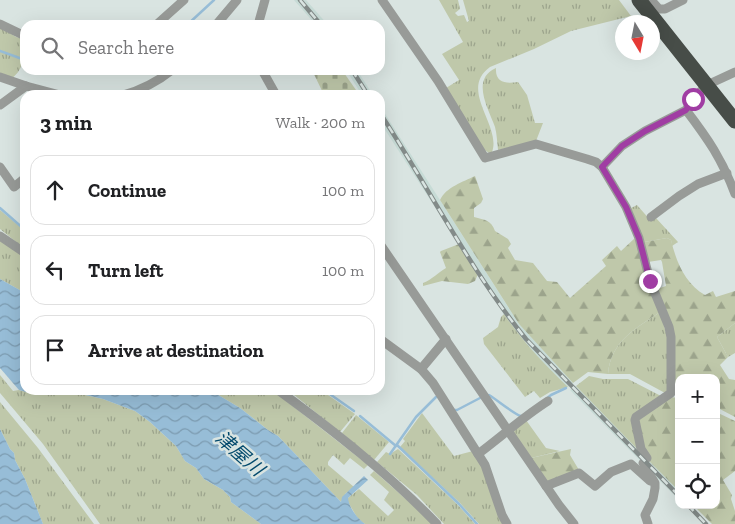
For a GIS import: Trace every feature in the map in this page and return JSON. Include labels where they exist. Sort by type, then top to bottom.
[{"type":"highway","points":[[639,0],[735,121]]},
{"type":"street","points":[[162,20],[184,0]]},
{"type":"street","points":[[220,20],[237,0]]},
{"type":"street","points":[[259,20],[265,0]]},
{"type":"street","points":[[382,0],[438,81],[485,158],[536,144],[596,162],[602,167],[626,207],[639,238],[650,281],[666,317],[671,337],[671,393],[634,420],[641,449],[655,488],[653,500],[646,515],[648,524]]},
{"type":"street","points":[[651,0],[659,9],[665,9],[683,0]]},
{"type":"street","points":[[0,24],[20,34]]},
{"type":"street","points":[[602,167],[622,146],[645,131],[686,110],[707,85],[735,72]]},
{"type":"street","points":[[139,90],[157,82],[166,75]]},
{"type":"street","points":[[265,75],[273,90]]},
{"type":"street","points":[[0,77],[41,90]]},
{"type":"street","points":[[21,90],[26,86]]},
{"type":"street","points":[[0,106],[20,91]]},
{"type":"street","points":[[686,110],[712,143],[735,194]]},
{"type":"street","points":[[0,167],[14,187],[20,182]]},
{"type":"street","points":[[652,217],[698,184],[727,173]]},
{"type":"street","points":[[0,236],[20,250]]},
{"type":"street","points":[[385,251],[574,524]]},
{"type":"street","points":[[421,369],[446,340]]},
{"type":"street","points":[[385,343],[421,369],[432,383],[489,472],[502,515],[507,524]]},
{"type":"street","points":[[285,395],[345,441],[437,524]]},
{"type":"street","points":[[478,454],[548,401]]},
{"type":"street","points":[[546,486],[579,474],[595,486],[611,472],[631,464],[650,481],[654,482]]},
{"type":"shaded area","points":[[294,0],[306,0],[324,20],[312,20]]},
{"type":"shaded area","points":[[349,75],[360,75],[370,90],[359,90]]},
{"type":"shaded area","points":[[385,114],[519,324],[573,383],[568,387],[542,362],[511,325],[385,130]]},
{"type":"shaded area","points":[[576,386],[675,487],[675,496],[570,390]]},
{"type":"green space","points":[[439,0],[458,0],[460,9],[455,13],[458,16],[464,15],[467,22],[469,21],[463,0],[619,0],[630,15],[615,15],[615,20],[571,31],[490,67],[481,76],[478,86],[479,97],[493,142],[492,152],[489,153],[483,149],[446,88],[459,80],[442,54],[463,42]]},
{"type":"green space","points":[[0,27],[20,38],[20,68],[12,78],[0,74]]},
{"type":"green space","points":[[496,68],[499,80],[509,83],[518,82],[527,95],[535,123],[543,123],[536,141],[498,150],[495,127],[486,104],[483,87],[484,79],[488,73]]},
{"type":"green space","points":[[314,75],[346,75],[356,90],[322,90]]},
{"type":"green space","points":[[475,176],[483,199],[474,208],[474,217],[489,223],[495,231],[508,239],[511,244],[508,248],[515,260],[533,263],[547,281],[557,282],[570,298],[606,266],[602,260],[617,246],[621,251],[635,238],[660,312],[633,330],[619,344],[610,363],[608,374],[588,372],[573,383],[519,324],[440,200],[451,188]]},
{"type":"green space","points":[[637,205],[651,221],[656,218],[678,242],[672,246],[671,240],[667,238],[644,242],[631,208]]},
{"type":"green space","points":[[0,210],[20,227],[20,245],[0,229]]},
{"type":"green space","points":[[667,238],[671,240],[682,271],[692,285],[705,295],[713,291],[716,297],[735,291],[735,323],[717,337],[728,357],[720,365],[729,379],[735,380],[735,417],[720,409],[720,374],[675,374],[674,391],[673,337],[657,289],[666,286],[662,262],[661,260],[648,262],[644,242]]},
{"type":"green space","points":[[0,239],[20,253],[20,290],[0,279]]},
{"type":"green space","points":[[459,244],[478,274],[475,281],[468,284],[442,281],[423,286],[423,283],[446,268],[440,252]]},
{"type":"green space","points":[[660,312],[667,336],[669,391],[665,393],[630,374],[608,374],[610,363],[619,344],[633,330]]},
{"type":"green space","points":[[504,314],[518,334],[568,387],[550,392],[540,398],[534,391],[525,397],[484,344],[483,338],[498,327]]},
{"type":"green space","points":[[735,323],[735,353],[728,357],[717,337]]},
{"type":"green space","points":[[0,375],[13,391],[20,390],[20,395],[85,395],[103,399],[135,411],[176,446],[185,461],[196,468],[204,479],[223,490],[230,497],[231,502],[261,524],[100,524],[43,444],[0,393]]},
{"type":"green space","points":[[589,376],[603,379],[628,379],[661,396],[632,420],[641,453],[576,386]]},
{"type":"green space","points":[[218,395],[278,395],[368,465],[364,469],[350,458],[344,465],[333,455],[328,465],[354,487],[346,493],[341,502],[278,436],[240,408]]},
{"type":"green space","points":[[294,395],[328,395],[355,414],[340,432]]},
{"type":"green space","points":[[670,397],[675,398],[675,487],[650,462],[643,449],[636,422]]},
{"type":"green space","points":[[0,402],[38,448],[94,524],[43,524],[25,479],[15,460],[14,453],[0,429]]},
{"type":"green space","points":[[422,413],[454,456],[473,451],[484,468],[504,524],[479,524],[460,503],[400,447],[405,441],[403,439]]},
{"type":"green space","points":[[720,414],[735,421],[735,471],[723,480],[732,495],[735,524],[712,524],[697,509],[720,509]]},
{"type":"green space","points":[[356,415],[389,442],[374,460],[342,433]]},
{"type":"green space","points":[[526,420],[546,448],[560,451],[531,458],[513,432]]},
{"type":"green space","points":[[398,449],[458,505],[475,524],[444,524],[417,495],[377,462],[386,452],[390,454]]},
{"type":"green space","points":[[571,449],[570,455],[579,470],[548,483],[531,458]]},
{"type":"green space","points":[[374,471],[432,524],[365,524],[358,519],[348,502],[348,498],[359,489],[388,516],[394,510],[384,500],[389,492],[370,475]]},
{"type":"water","points":[[0,279],[20,290],[20,390],[0,368]]},
{"type":"water","name":"津屋川","points":[[85,395],[218,395],[240,408],[278,436],[341,502],[342,497],[364,476],[368,480],[348,498],[354,512],[365,524],[261,524],[231,502],[230,497],[223,490],[204,479],[196,468],[185,461],[176,446],[150,422],[135,411],[103,399]]},
{"type":"water","points":[[0,429],[14,453],[15,460],[25,479],[43,524],[0,524]]},
{"type":"waterway","points":[[192,20],[214,0]]},
{"type":"waterway","points":[[0,51],[20,58]]},
{"type":"waterway","points":[[0,208],[20,226]]},
{"type":"waterway","points":[[546,399],[566,388]]},
{"type":"waterway","points":[[331,395],[354,411]]},
{"type":"waterway","points":[[489,395],[521,416]]},
{"type":"waterway","points":[[390,454],[416,417],[436,397]]},
{"type":"waterway","points":[[452,410],[457,410],[480,398]]},
{"type":"waterway","points":[[360,416],[396,446]]},
{"type":"waterway","points":[[397,445],[459,504],[477,524]]},
{"type":"railway","points":[[300,0],[317,20]]},
{"type":"railway","points":[[355,75],[365,90]]},
{"type":"railway","points":[[385,121],[486,285],[526,339],[675,492]]},
{"type":"railway","points":[[692,509],[706,524]]},
{"type":"route","points":[[650,281],[639,238],[626,207],[602,167],[622,146],[645,131],[686,110],[693,99]]}]
